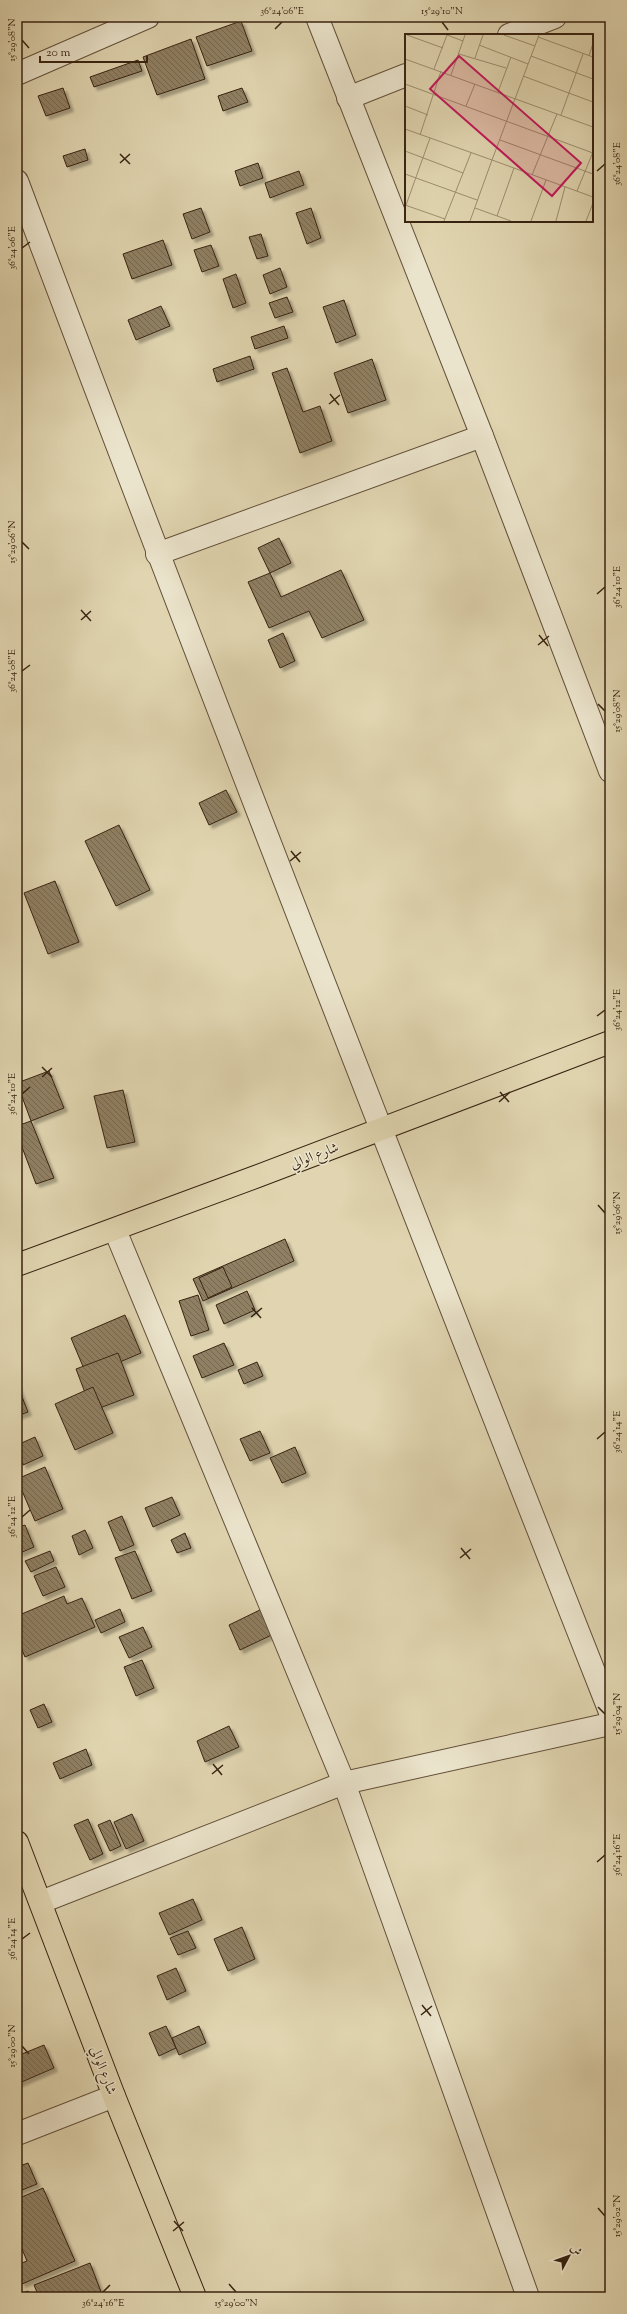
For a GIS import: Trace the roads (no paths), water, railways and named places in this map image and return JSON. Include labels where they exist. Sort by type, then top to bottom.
[{"type":"main road","name":"شارع الوالي","points":[[17,1265],[115,1230],[610,1042]]},
{"type":"main road","name":"شارع الوالي","points":[[17,1842],[114,2096],[195,2297]]},
{"type":"street","points":[[17,74],[148,17]]},
{"type":"street","points":[[317,17],[482,436],[609,766]]},
{"type":"street","points":[[512,34],[555,17]]},
{"type":"street","points":[[348,98],[405,75]]},
{"type":"street","points":[[17,181],[157,554],[380,1130],[610,1712]]},
{"type":"street","points":[[157,554],[482,436]]},
{"type":"street","points":[[115,1230],[344,1783],[528,2297]]},
{"type":"street","points":[[41,1902],[344,1783],[610,1724]]},
{"type":"street","points":[[17,2134],[114,2096]]}]
